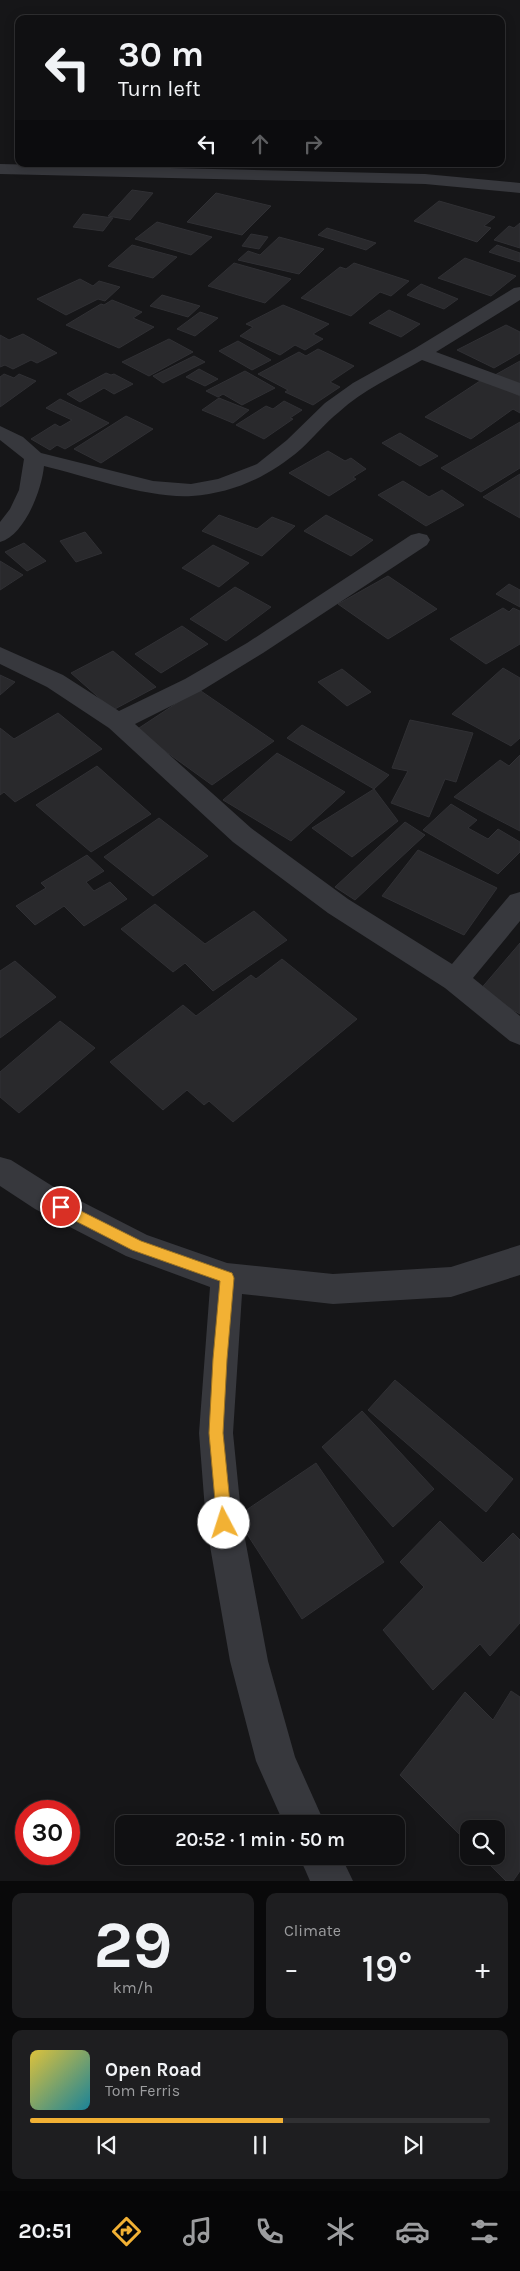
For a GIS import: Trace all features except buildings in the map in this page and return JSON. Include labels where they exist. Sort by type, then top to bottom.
[{"type":"street","points":[[0,169],[424,179],[520,188]]},
{"type":"street","points":[[0,432],[16,441],[34,457],[153,487],[192,490],[223,485],[264,468],[294,444],[339,402],[360,387],[421,353],[520,292]]},
{"type":"street","points":[[421,353],[520,390]]},
{"type":"street","points":[[0,535],[21,510],[31,488],[34,475],[34,457]]},
{"type":"street","points":[[118,722],[193,685],[255,648],[419,540]]},
{"type":"street","points":[[0,655],[55,681],[118,722],[242,835],[338,906],[455,980],[520,1033]]},
{"type":"street","points":[[455,980],[520,902]]},
{"type":"street","points":[[0,1170],[46,1199],[137,1246],[228,1278],[343,1288],[451,1282],[520,1260]]},
{"type":"street","points":[[228,1278],[220,1359],[216,1433],[224,1523],[249,1661],[276,1761],[300,1815]]},
{"type":"street","points":[[324,1865],[332,1881]]},
{"type":"route","points":[[61,1207],[137,1246],[228,1278],[220,1359],[216,1433],[224,1523]]}]
